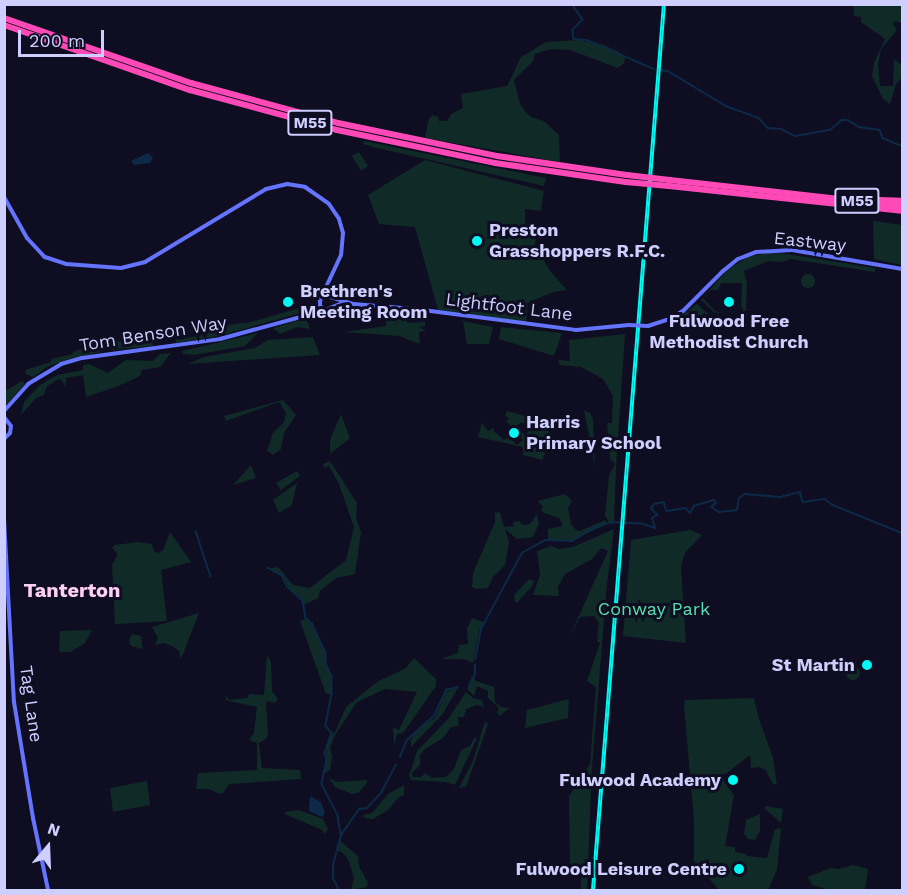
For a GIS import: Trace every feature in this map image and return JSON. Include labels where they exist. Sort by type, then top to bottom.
[{"type":"highway","name":"M55","points":[[4,18],[191,83],[327,121],[497,156],[627,178]]},
{"type":"highway","name":"M55","points":[[4,25],[190,90],[337,130],[495,163],[814,199],[903,206]]},
{"type":"highway","name":"M55","points":[[814,199],[903,201]]},
{"type":"highway","name":"M55","points":[[814,199],[903,213]]},
{"type":"main road","points":[[4,197],[27,238],[42,255],[63,264],[126,268],[143,264],[261,191],[292,184],[313,190],[327,201],[339,219],[343,247],[320,302]]},
{"type":"main road","name":"Eastway","points":[[697,298],[738,259],[772,249],[843,257],[902,269]]},
{"type":"main road","points":[[326,285],[333,306]]},
{"type":"main road","points":[[311,312],[320,302],[329,297]]},
{"type":"main road","name":"Lightfoot Lane","points":[[329,297],[346,303],[415,309],[576,330],[629,325],[648,326],[670,319],[697,298]]},
{"type":"main road","points":[[320,302],[326,310]]},
{"type":"main road","name":"Lightfoot Lane","points":[[311,312],[346,303]]},
{"type":"main road","name":"Tom Benson Way","points":[[4,411],[28,384],[61,364],[82,358],[220,339],[311,312]]},
{"type":"main road","points":[[4,439],[11,430],[9,421],[12,403]]},
{"type":"main road","points":[[4,417],[9,421]]},
{"type":"main road","name":"Tag Lane","points":[[4,519],[14,702],[33,818],[48,891]]},
{"type":"green space","points":[[853,5],[902,5],[902,23],[895,21],[893,24],[897,30],[881,49],[878,65],[880,86],[893,86],[894,59],[902,65],[902,77],[896,84],[890,104],[883,99],[872,76],[874,63],[885,39],[861,22],[861,17],[854,16]]},
{"type":"green space","points":[[580,40],[604,45],[621,53],[625,58],[624,63],[618,68],[570,50],[551,49],[535,54],[533,61],[514,80],[520,104],[526,112],[531,117],[544,121],[559,135],[560,162],[425,138],[429,118],[433,115],[438,117],[439,121],[447,121],[451,114],[463,108],[461,94],[507,86],[521,57],[546,42]]},
{"type":"green space","points":[[364,141],[546,178],[544,186],[373,147],[363,144]]},
{"type":"green space","points":[[359,152],[368,166],[361,171],[352,156]]},
{"type":"green space","name":"Preston Grasshoppers R.F.C.","points":[[425,160],[544,191],[541,211],[525,209],[525,236],[536,238],[535,244],[550,271],[567,290],[553,292],[528,303],[526,322],[438,310],[415,227],[379,224],[368,195]]},
{"type":"green space","points":[[873,221],[902,225],[902,265],[874,259]]},
{"type":"green space","points":[[774,252],[875,268],[875,272],[791,259],[782,262],[768,261],[744,271],[747,284],[746,311],[743,311],[741,305],[742,283],[721,283],[718,290],[711,290],[703,298],[716,312],[740,311],[715,313],[701,300],[728,269],[750,256]]},
{"type":"green space","points":[[808,274],[813,276],[815,281],[813,286],[808,288],[803,286],[801,281],[803,276]]},
{"type":"green space","points":[[697,304],[709,314],[679,319],[672,323]]},
{"type":"green space","points":[[303,307],[304,312],[219,336],[176,343],[175,338],[179,340],[226,329],[226,325],[251,322]]},
{"type":"green space","points":[[386,311],[408,312],[407,323],[425,322],[425,326],[419,327],[426,331],[419,332],[420,344],[399,336],[344,332],[386,326]]},
{"type":"green space","points":[[306,318],[310,329],[297,327],[280,334],[273,328]]},
{"type":"green space","points":[[463,321],[493,327],[489,344],[467,344]]},
{"type":"green space","points":[[501,327],[562,333],[554,356],[499,339]]},
{"type":"green space","points":[[258,333],[245,346],[194,355],[183,354],[182,351]]},
{"type":"green space","points":[[625,334],[614,524],[609,523],[605,515],[609,475],[615,464],[610,459],[607,423],[612,423],[613,396],[603,379],[581,367],[560,365],[558,360],[570,361],[569,340]]},
{"type":"green space","points":[[313,337],[320,355],[188,364],[204,357],[255,348],[268,340]]},
{"type":"green space","points":[[151,339],[153,346],[110,350],[108,342]]},
{"type":"green space","points":[[100,344],[101,352],[65,360],[47,367],[33,377],[26,374],[25,370],[51,362],[51,359],[73,354],[82,349],[82,346]]},
{"type":"green space","points":[[171,353],[160,367],[142,370],[140,376],[86,397],[83,375],[66,378],[65,387],[59,379],[47,386],[44,395],[36,398],[21,415],[24,402],[40,385],[57,375],[83,370],[83,365],[89,364],[108,373],[126,360],[153,361],[160,354]]},
{"type":"green space","points":[[22,381],[25,384],[5,406],[5,391]]},
{"type":"green space","points":[[283,400],[296,415],[284,433],[281,449],[273,455],[267,451],[273,433],[284,422],[286,413],[279,402],[226,421],[224,416]]},
{"type":"green space","points":[[584,410],[590,413],[593,419],[595,467]]},
{"type":"green space","name":"Harris Primary School","points":[[507,411],[526,416],[549,429],[549,444],[542,460],[523,455],[523,447],[478,437],[482,423],[488,431],[494,428],[494,431],[504,440],[509,437],[517,445],[523,440],[516,432],[519,430],[525,435],[530,430],[522,422],[513,428],[506,421],[510,418],[505,416]]},
{"type":"green space","points":[[341,414],[350,438],[330,454],[330,440]]},
{"type":"green space","points":[[330,461],[357,503],[356,518],[361,532],[355,574],[336,578],[320,591],[318,598],[304,605],[300,596],[291,591],[284,578],[269,569],[278,567],[293,585],[310,588],[346,560],[354,527],[339,484],[329,466],[324,468],[323,464]]},
{"type":"green space","points":[[251,465],[256,478],[233,485]]},
{"type":"green space","points":[[297,471],[300,476],[281,490],[276,483]]},
{"type":"green space","points":[[297,483],[292,505],[279,513],[273,500]]},
{"type":"green space","points":[[565,494],[572,501],[568,508],[571,524],[576,530],[580,531],[605,520],[607,524],[571,541],[548,540],[548,529],[562,526],[562,523],[559,518],[544,513],[538,501]]},
{"type":"green space","points":[[500,512],[504,527],[514,526],[513,522],[520,521],[522,525],[530,524],[537,514],[539,524],[533,537],[517,539],[505,529],[509,542],[505,565],[493,577],[488,588],[477,589],[472,587],[473,573],[495,522],[495,513]]},
{"type":"green space","points":[[614,529],[607,584],[592,767],[587,890],[581,890],[581,875],[570,867],[569,796],[590,764],[596,687],[587,681],[600,643],[597,641],[599,623],[594,616],[580,617],[568,640],[608,551],[601,548],[592,559],[565,574],[558,587],[559,596],[533,595],[540,575],[537,551],[551,546],[559,549],[573,547]]},
{"type":"green space","name":"Conway Park","points":[[690,530],[702,535],[685,553],[681,566],[686,643],[623,636],[631,540]]},
{"type":"green space","points":[[170,532],[191,562],[161,570],[167,621],[115,624],[112,565],[118,554],[112,548],[115,545],[138,542],[152,544],[154,551],[158,553],[163,550]]},
{"type":"green space","points":[[529,579],[534,581],[532,586],[517,603],[515,602],[514,595]]},
{"type":"green space","points":[[199,613],[181,659],[179,651],[172,646],[164,643],[155,645],[158,638],[152,627]]},
{"type":"green space","points":[[472,618],[484,622],[479,631],[473,663],[464,659],[441,659],[458,653],[459,645],[468,644],[467,629]]},
{"type":"green space","points":[[305,619],[311,624],[326,653],[326,664],[332,677],[332,694],[326,694],[300,621]]},
{"type":"green space","points":[[92,630],[85,643],[71,652],[59,652],[60,631]]},
{"type":"green space","points":[[132,634],[141,636],[143,649],[131,646],[129,640]]},
{"type":"green space","points":[[267,655],[271,662],[272,691],[278,699],[275,703],[266,701],[268,734],[266,739],[259,743],[262,768],[300,770],[301,779],[229,784],[223,793],[219,794],[210,789],[196,789],[198,773],[257,770],[257,743],[249,740],[254,733],[257,707],[225,700],[226,696],[229,700],[248,698],[249,694],[264,695]]},
{"type":"green space","points":[[414,658],[436,679],[436,686],[403,733],[397,734],[394,746],[393,727],[399,730],[417,692],[385,689],[357,702],[335,735],[330,747],[332,757],[330,770],[324,774],[328,738],[335,732],[346,707],[377,682],[406,668]]},
{"type":"green space","points":[[850,666],[856,666],[860,673],[856,680],[850,680],[846,676],[846,670]]},
{"type":"green space","points":[[472,676],[476,681],[494,687],[495,702],[501,707],[509,708],[500,716],[497,713],[499,708],[488,698],[488,691],[477,686],[474,696],[467,689]]},
{"type":"green space","points":[[458,688],[442,715],[411,747],[411,739],[420,727],[435,718],[446,692]]},
{"type":"green space","points":[[466,692],[473,698],[482,700],[484,707],[477,705],[466,709],[464,717],[458,717],[459,726],[451,727],[443,738],[425,749],[420,755],[420,765],[412,773],[413,777],[421,777],[425,773],[432,778],[446,777],[454,769],[461,750],[470,746],[474,738],[477,738],[455,785],[446,782],[411,780],[409,776],[417,751],[448,719]]},
{"type":"green space","name":"Fulwood Academy","points":[[754,698],[773,758],[777,785],[773,784],[766,771],[760,767],[751,768],[750,755],[723,776],[724,782],[734,795],[725,846],[735,847],[735,852],[747,856],[767,858],[775,829],[781,828],[777,870],[768,890],[719,890],[694,861],[694,820],[684,705],[685,700]]},
{"type":"green space","points":[[569,699],[568,718],[525,728],[527,710]]},
{"type":"green space","points":[[485,721],[488,724],[466,787],[459,788],[473,761]]},
{"type":"green space","points":[[329,778],[337,782],[367,780],[367,783],[358,793],[352,794],[335,787]]},
{"type":"green space","points":[[147,781],[150,805],[113,812],[110,788]]},
{"type":"green space","points":[[404,785],[404,795],[398,798],[388,810],[373,819],[365,818],[363,815],[372,813],[388,794]]},
{"type":"green space","points":[[766,806],[783,809],[781,823],[764,808]]},
{"type":"green space","points":[[299,810],[323,819],[328,829],[325,834],[322,830],[285,814],[285,812]]},
{"type":"green space","points":[[760,814],[760,831],[755,840],[748,839],[744,834],[746,820]]},
{"type":"green space","points":[[339,840],[358,856],[359,866],[368,883],[367,887],[351,890],[354,878],[348,859],[342,852],[337,851]]},
{"type":"green space","points":[[853,865],[868,869],[865,890],[830,890],[812,885],[808,877],[831,868],[839,869]]},
{"type":"water","points":[[148,153],[153,158],[150,163],[134,165],[131,161]]},
{"type":"water","points":[[310,796],[321,802],[325,813],[322,817],[309,811]]},
{"type":"waterway","points":[[572,4],[583,20],[573,30],[574,39],[587,40],[654,69]]},
{"type":"waterway","points":[[661,70],[668,71],[726,106],[759,118],[768,128],[781,129],[795,136],[830,130],[842,120],[848,120],[859,127],[880,130],[883,138],[902,146]]},
{"type":"waterway","points":[[475,660],[481,629],[522,553],[545,540],[573,541],[591,529],[611,522],[644,524],[655,528],[652,518],[657,515],[651,509],[654,504],[664,502],[667,511],[686,508],[690,513],[694,506],[714,500],[716,503],[712,507],[719,512],[737,510],[739,498],[745,494],[780,497],[800,492],[803,502],[825,499],[833,505],[902,533]]},
{"type":"waterway","points":[[196,531],[211,577]]},
{"type":"waterway","points":[[268,568],[282,575],[287,586],[303,601],[306,618],[312,623],[326,653],[326,664],[332,677],[332,694],[326,726],[332,733],[325,753],[327,760],[322,784],[338,816],[341,835]]},
{"type":"waterway","points":[[469,687],[475,674],[475,665]]},
{"type":"waterway","points":[[400,757],[407,740],[434,716],[446,690],[458,687]]},
{"type":"waterway","points":[[339,890],[333,879],[333,865],[341,835],[359,809],[367,808],[381,793],[396,765]]},
{"type":"railway","points":[[593,890],[664,4]]},
{"type":"place","name":"Preston Grasshoppers R.F.C.","points":[[477,241]]},
{"type":"place","name":"Brethren's Meeting Room","points":[[288,302]]},
{"type":"place","name":"Fulwood Free Methodist Church","points":[[729,302]]},
{"type":"place","name":"Harris Primary School","points":[[514,433]]},
{"type":"place","name":"St Martin","points":[[867,665]]},
{"type":"place","name":"Fulwood Academy","points":[[733,780]]},
{"type":"place","name":"Fulwood Leisure Centre","points":[[739,869]]},
{"type":"district","name":"Tanterton","points":[[72,590]]}]
